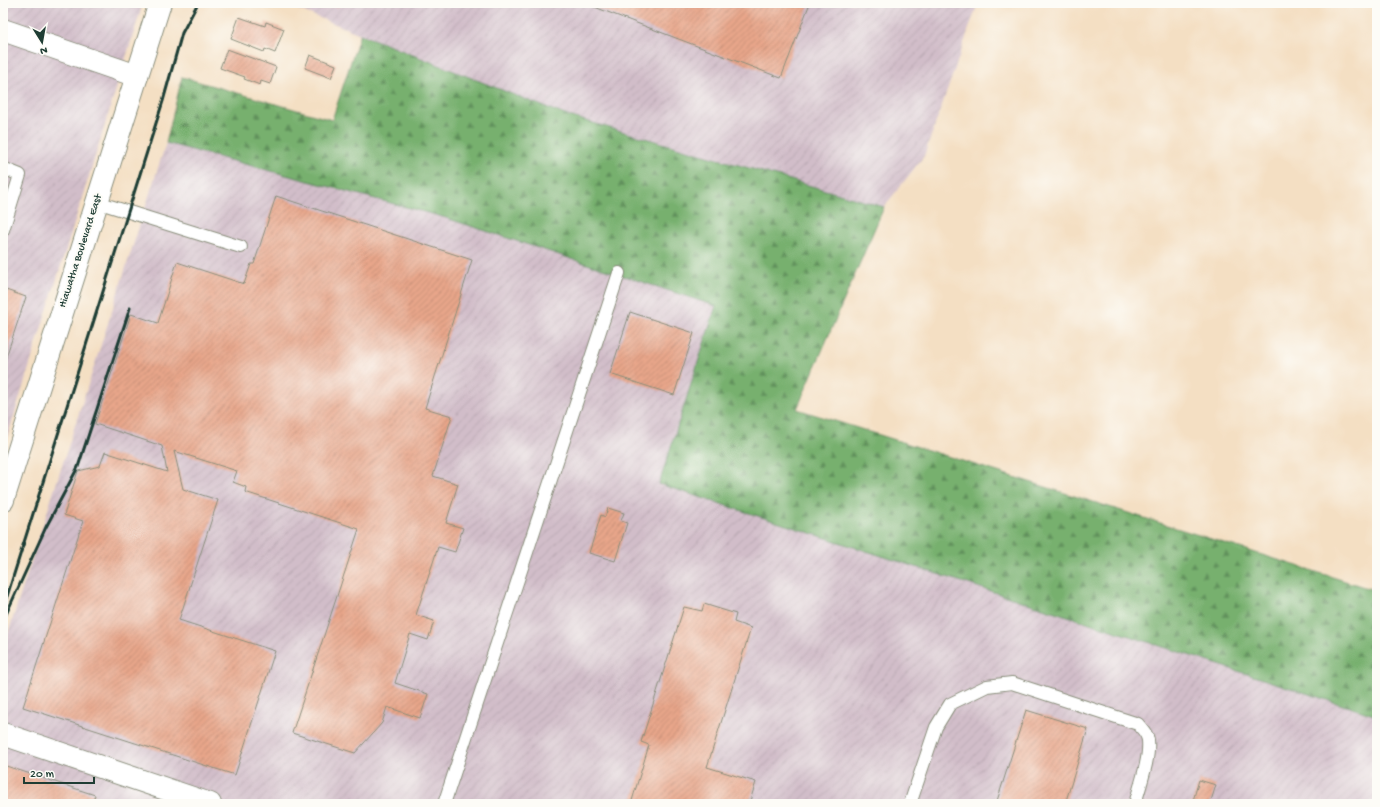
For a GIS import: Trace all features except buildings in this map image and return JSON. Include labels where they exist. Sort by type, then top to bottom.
[{"type":"street","name":"Hiawatha Boulevard East","points":[[3,500],[160,3]]},
{"type":"street","points":[[3,30],[137,76]]},
{"type":"street","points":[[3,734],[210,804]]},
{"type":"lane","points":[[3,168],[20,175],[3,230]]},
{"type":"lane","points":[[97,202],[241,247]]},
{"type":"lane","points":[[444,804],[619,272]]},
{"type":"lane","points":[[910,804],[936,728],[950,704],[987,686],[1012,683],[1138,724],[1148,738],[1147,754],[1135,804]]},
{"type":"shaded area","points":[[3,3],[143,3],[3,451]]},
{"type":"shaded area","points":[[282,3],[978,3],[924,156],[884,207],[565,115]]},
{"type":"shaded area","points":[[166,143],[443,217],[716,306],[659,484],[1377,716],[1377,804],[3,804],[3,649]]},
{"type":"green space","points":[[360,34],[565,115],[884,207],[797,409],[1377,591],[1377,716],[659,484],[716,306],[443,217],[166,143],[182,77],[332,120]]},
{"type":"railway","points":[[3,609],[163,101],[182,33],[198,3]]},
{"type":"railway","points":[[3,621],[46,527],[78,467],[130,308]]}]
